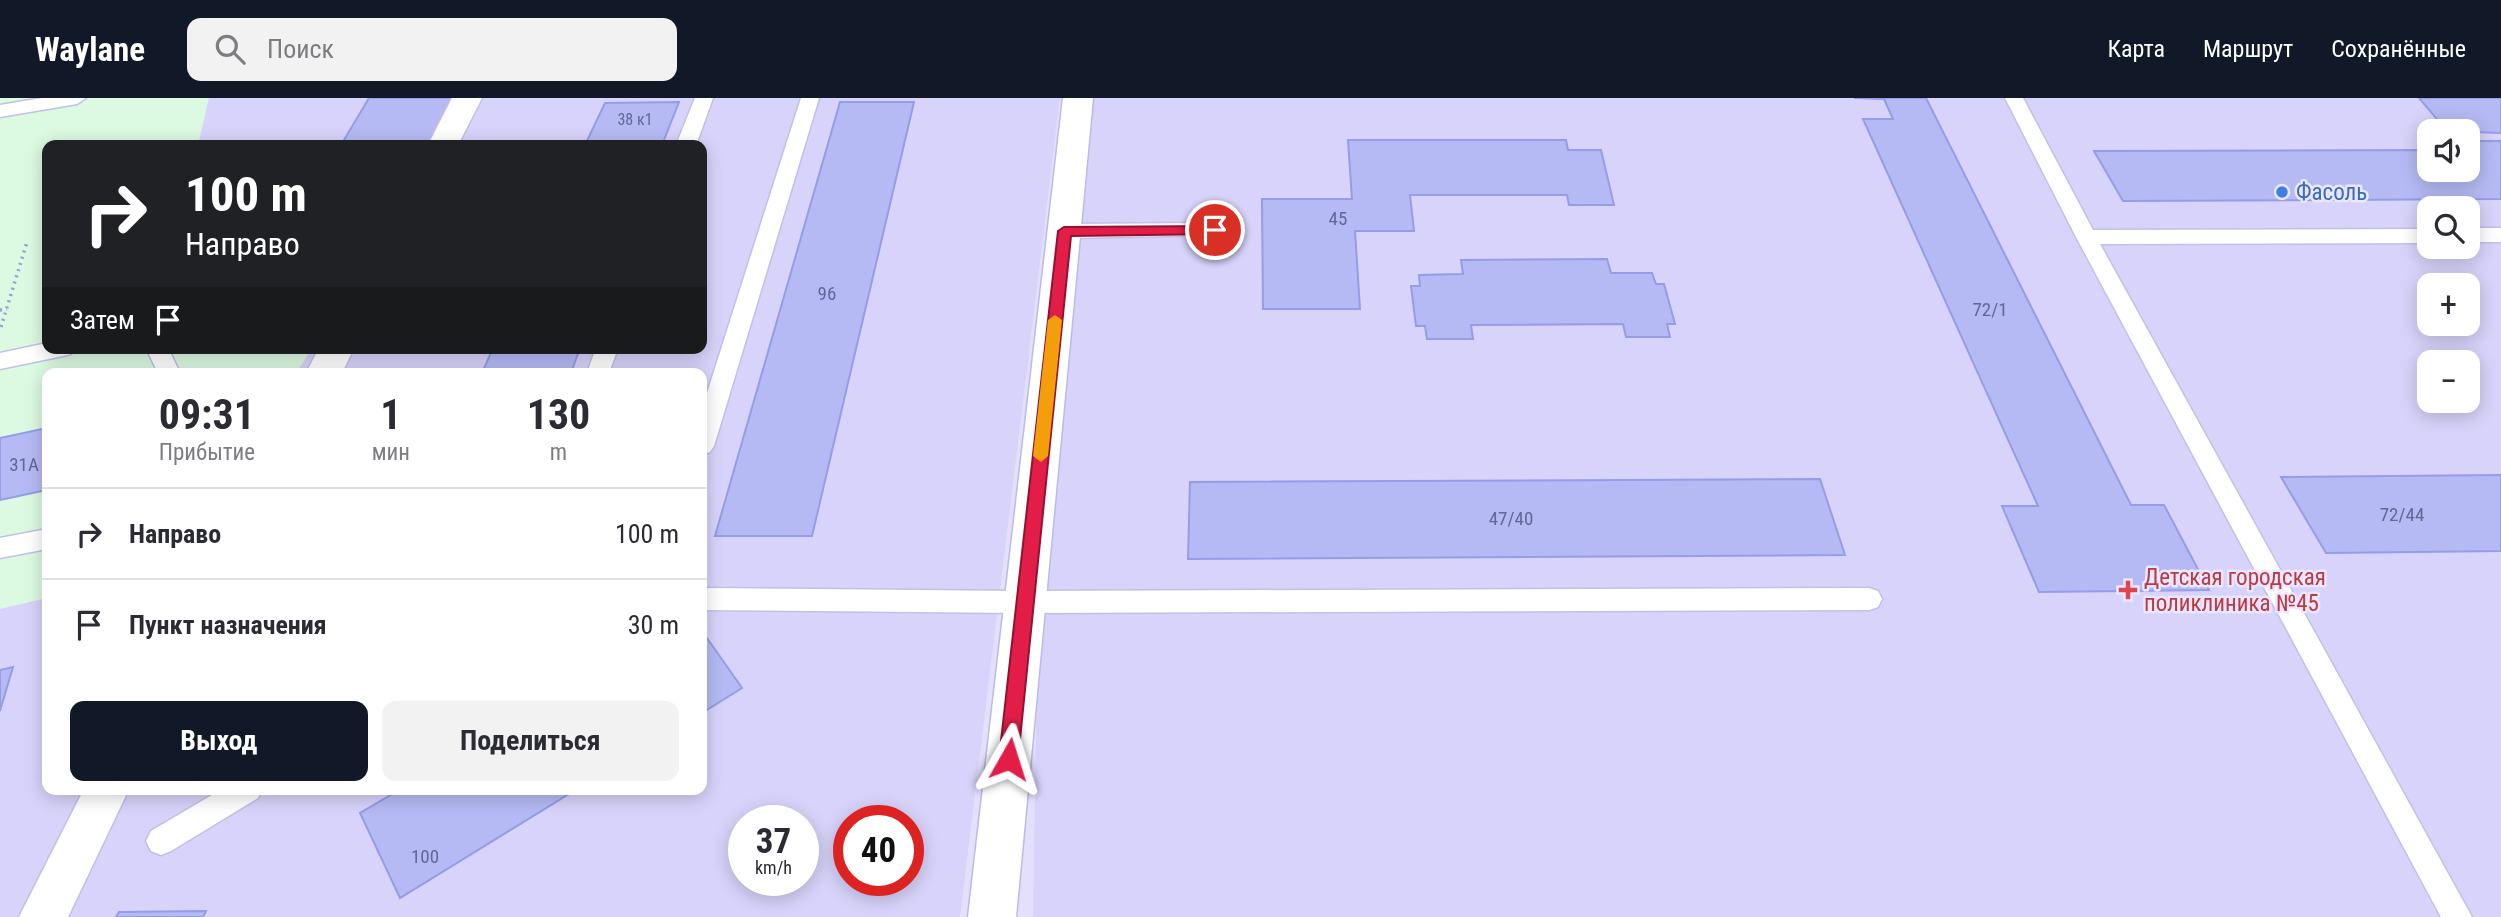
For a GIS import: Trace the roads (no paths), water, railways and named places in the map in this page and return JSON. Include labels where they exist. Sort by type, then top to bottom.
[{"type":"street","points":[[446,140],[467,98]]},
{"type":"street","points":[[992,917],[1078,98]]},
{"type":"street","points":[[43,917],[104,795]]},
{"type":"lane","points":[[0,111],[77,98]]},
{"type":"lane","points":[[688,140],[704,98]]},
{"type":"lane","points":[[707,430],[810,98]]},
{"type":"lane","points":[[2014,98],[2086,237],[2456,917]]},
{"type":"lane","points":[[1064,231],[1215,230]]},
{"type":"lane","points":[[2480,235],[2501,235]]},
{"type":"lane","points":[[2086,237],[2417,236]]},
{"type":"lane","points":[[0,361],[42,352]]},
{"type":"lane","points":[[0,548],[42,540]]},
{"type":"lane","points":[[707,599],[1025,602],[1869,599]]},
{"type":"lane","points":[[161,841],[238,795]]},
{"type":"place","name":"Фасоль","points":[[2282,192]]},
{"type":"place","name":"Детская городская поликлиника №45","points":[[2128,590]]}]
